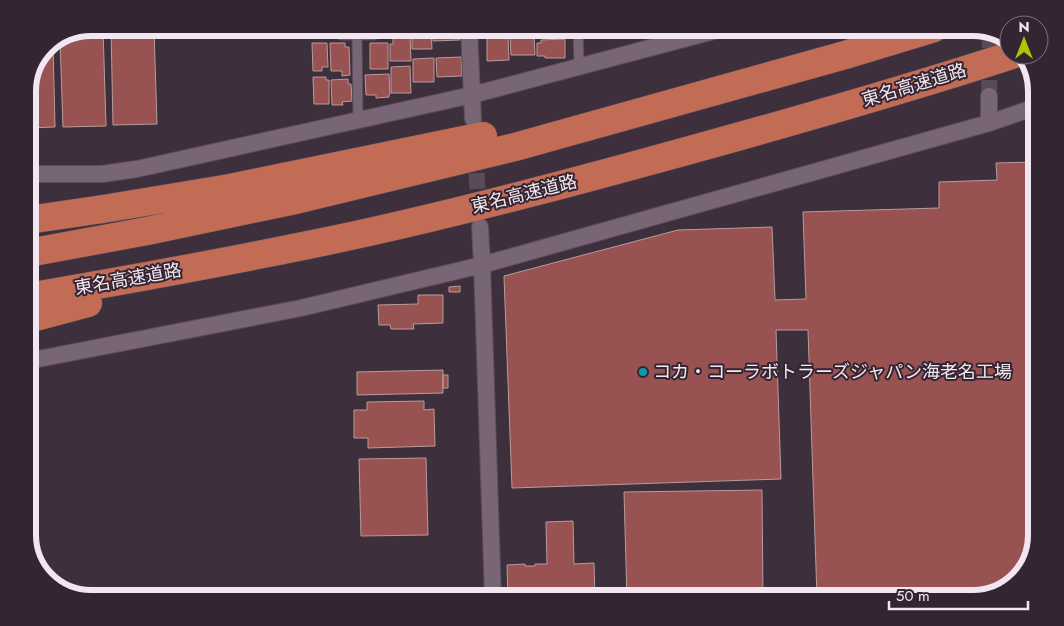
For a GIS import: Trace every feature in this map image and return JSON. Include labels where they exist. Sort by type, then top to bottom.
[{"type":"highway","points":[[36,252],[147,232],[300,199],[515,147],[908,36]]},
{"type":"highway","name":"東名高速道路","points":[[36,296],[310,245],[450,213],[758,132],[999,59]]},
{"type":"highway","points":[[36,219],[230,188],[532,126],[696,97]]},
{"type":"highway","points":[[36,317],[310,245]]},
{"type":"street","points":[[470,36],[473,119]]},
{"type":"street","points":[[36,174],[102,174],[137,169],[472,95],[695,36]]},
{"type":"street","points":[[989,96],[989,123]]},
{"type":"street","points":[[36,359],[301,308],[482,265],[989,123],[1028,109]]},
{"type":"street","points":[[480,227],[493,590]]},
{"type":"lane","points":[[357,36],[358,120]]},
{"type":"lane","points":[[578,36],[579,67]]},
{"type":"building","points":[[103,36],[106,126],[63,127],[60,47],[70,40],[81,37]]},
{"type":"building","points":[[111,36],[154,36],[157,124],[113,125]]},
{"type":"building","points":[[393,36],[410,36],[411,61],[390,61],[390,44],[393,44]]},
{"type":"building","points":[[412,36],[431,36],[432,49],[412,49]]},
{"type":"building","points":[[433,36],[460,36],[460,40],[433,41]]},
{"type":"building","points":[[534,36],[535,55],[511,55],[510,37]]},
{"type":"building","points":[[508,37],[509,60],[487,61],[487,38]]},
{"type":"building","points":[[565,39],[565,58],[537,56],[537,43],[541,43],[541,40]]},
{"type":"building","points":[[312,43],[327,43],[328,67],[322,67],[322,71],[313,71]]},
{"type":"building","points":[[330,43],[345,43],[345,47],[349,47],[350,75],[342,76],[342,71],[331,71]]},
{"type":"building","points":[[370,43],[388,43],[388,69],[370,69]]},
{"type":"building","points":[[53,52],[55,127],[36,128],[36,88],[38,77],[42,67]]},
{"type":"building","points":[[461,57],[462,76],[437,77],[436,58]]},
{"type":"building","points":[[434,58],[434,82],[413,82],[413,59]]},
{"type":"building","points":[[410,66],[411,93],[391,93],[391,67]]},
{"type":"building","points":[[389,74],[389,97],[376,98],[376,95],[366,95],[365,75]]},
{"type":"building","points":[[313,77],[326,77],[326,80],[329,80],[329,104],[314,104]]},
{"type":"building","points":[[348,79],[348,84],[351,84],[352,101],[342,102],[343,105],[332,105],[331,80]]},
{"type":"building","name":"コカ・コーラボトラーズジャパン海老名工場","points":[[1028,162],[1028,534],[1024,556],[1012,574],[994,586],[972,590],[817,590],[808,330],[776,330],[781,479],[512,488],[504,276],[678,230],[772,227],[775,300],[806,299],[803,212],[939,208],[939,182],[997,180],[996,163]]},
{"type":"building","points":[[460,286],[460,292],[449,292],[449,287]]},
{"type":"building","points":[[418,295],[443,295],[443,323],[413,324],[414,329],[391,329],[390,325],[379,325],[378,305],[418,304]]},
{"type":"building","points":[[443,370],[443,393],[357,395],[357,372]]},
{"type":"building","points":[[443,375],[448,375],[448,388],[443,388]]},
{"type":"building","points":[[424,401],[424,410],[434,409],[435,446],[368,448],[368,438],[354,438],[354,410],[367,410],[367,402]]},
{"type":"building","points":[[426,458],[428,535],[361,536],[359,459]]},
{"type":"building","points":[[762,490],[763,590],[627,590],[624,492]]},
{"type":"building","points":[[573,521],[574,564],[594,563],[595,590],[508,590],[507,565],[525,564],[525,566],[535,566],[535,564],[547,564],[546,522]]},
{"type":"tunnel","points":[[989,96],[990,39]]},
{"type":"tunnel","points":[[475,149],[479,214]]},
{"type":"place","name":"コカ・コーラボトラーズジャパン海老名工場","points":[[643,372]]}]
